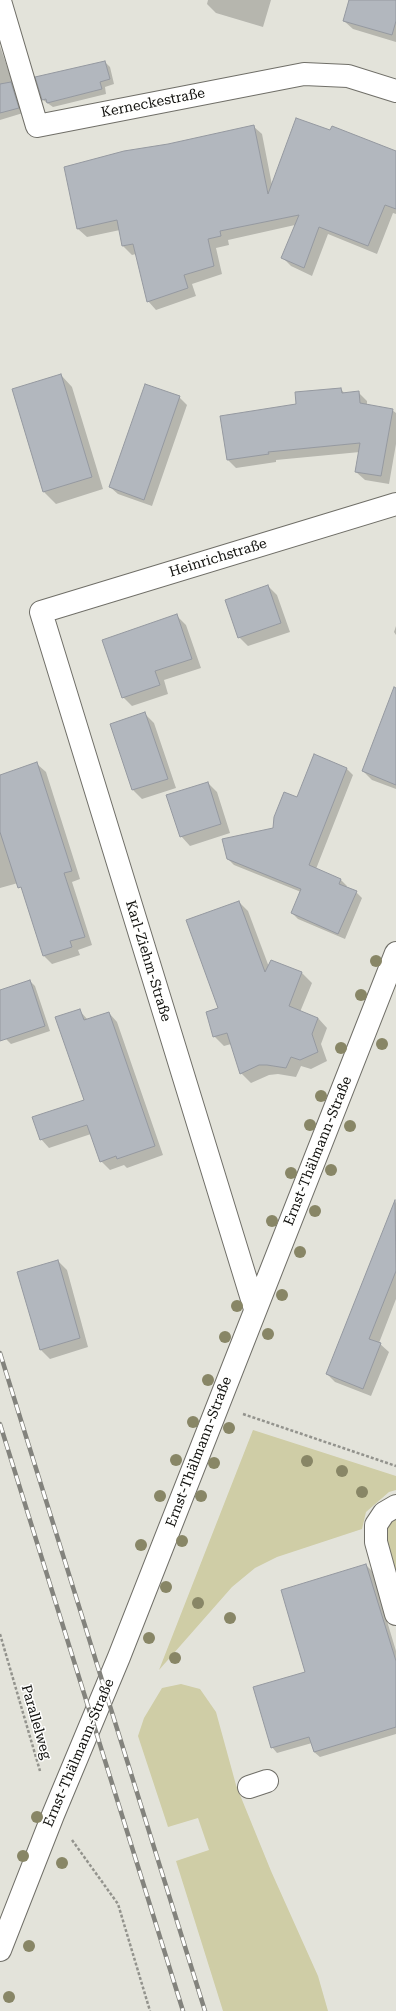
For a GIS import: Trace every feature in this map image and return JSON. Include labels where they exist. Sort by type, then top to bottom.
[{"type":"street","name":"Kerneckestraße","points":[[0,1],[37,126],[304,74],[348,76],[396,91]]},
{"type":"street","name":"Heinrichstraße","points":[[41,612],[396,504]]},
{"type":"street","name":"Karl-Ziehm-Straße","points":[[41,612],[255,1309]]},
{"type":"street","name":"Ernst-Thälmann-Straße","points":[[0,1950],[53,1815],[119,1657],[255,1309],[392,975],[396,953]]},
{"type":"street","points":[[396,1506],[384,1513],[376,1525],[376,1542],[396,1614]]},
{"type":"path","points":[[217,1405],[396,1466]]},
{"type":"path","name":"Parallelweg","points":[[0,1634],[42,1775]]},
{"type":"path","points":[[53,1815],[118,1904],[150,2011]]},
{"type":"shaded area","points":[[253,1430],[396,1476],[396,1490],[389,1492],[366,1512],[362,1529],[277,1557],[255,1568],[232,1587],[159,1670]]},
{"type":"shaded area","points":[[396,1517],[396,1577],[384,1538],[385,1529]]},
{"type":"shaded area","points":[[181,1684],[200,1689],[216,1712],[236,1785],[271,1871],[318,1976],[328,2011],[223,2011],[176,1861],[209,1850],[198,1818],[168,1827],[138,1736],[144,1718],[162,1688]]},
{"type":"building","points":[[349,0],[396,0],[396,21],[392,35],[343,21]]},
{"type":"building","points":[[105,61],[110,79],[100,82],[102,89],[47,103],[46,99],[42,100],[35,77]]},
{"type":"building","points":[[11,82],[19,108],[0,113],[0,84]]},
{"type":"building","points":[[296,118],[330,130],[332,126],[396,151],[396,209],[385,205],[368,246],[319,227],[304,268],[281,258],[299,215],[220,231],[221,236],[208,239],[214,266],[184,275],[188,288],[147,302],[133,244],[122,246],[117,220],[77,229],[64,167],[124,151],[168,144],[254,125],[268,194]]},
{"type":"building","points":[[61,374],[92,477],[43,492],[12,389]]},
{"type":"building","points":[[145,384],[180,396],[144,500],[109,487]]},
{"type":"building","points":[[341,388],[342,393],[359,391],[360,403],[393,409],[381,476],[355,472],[360,443],[268,452],[269,454],[227,460],[220,416],[296,404],[295,392]]},
{"type":"building","points":[[268,585],[281,623],[238,638],[225,600]]},
{"type":"building","points":[[177,614],[192,659],[155,671],[160,685],[122,698],[102,640]]},
{"type":"building","points":[[394,687],[396,688],[396,785],[362,771]]},
{"type":"building","points":[[145,712],[168,779],[132,790],[110,724]]},
{"type":"building","points":[[314,754],[347,768],[309,865],[341,879],[339,884],[357,891],[338,934],[291,913],[301,889],[227,859],[222,839],[273,828],[274,817],[284,792],[297,797]]},
{"type":"building","points":[[37,762],[72,871],[64,873],[85,937],[70,941],[72,947],[43,956],[21,887],[18,888],[0,832],[0,775]]},
{"type":"building","points":[[208,782],[221,824],[180,837],[166,795]]},
{"type":"building","points":[[239,901],[265,972],[271,960],[302,972],[289,1006],[318,1018],[312,1034],[318,1052],[300,1060],[291,1057],[286,1068],[259,1065],[240,1074],[227,1033],[213,1037],[206,1012],[218,1008],[186,920]]},
{"type":"building","points":[[30,980],[45,1026],[0,1041],[0,990]]},
{"type":"building","points":[[80,1009],[84,1020],[109,1012],[155,1146],[117,1159],[116,1156],[100,1162],[87,1125],[40,1140],[32,1117],[84,1100],[55,1017]]},
{"type":"building","points":[[395,1200],[396,1271],[369,1339],[381,1343],[363,1389],[326,1374]]},
{"type":"building","points":[[58,1260],[80,1338],[40,1350],[17,1272]]},
{"type":"building","points":[[366,1564],[396,1661],[396,1727],[314,1752],[309,1737],[271,1748],[253,1687],[305,1672],[281,1590]]},
{"type":"railway","points":[[0,1353],[205,2011]]},
{"type":"railway","points":[[0,1424],[183,2011]]}]
